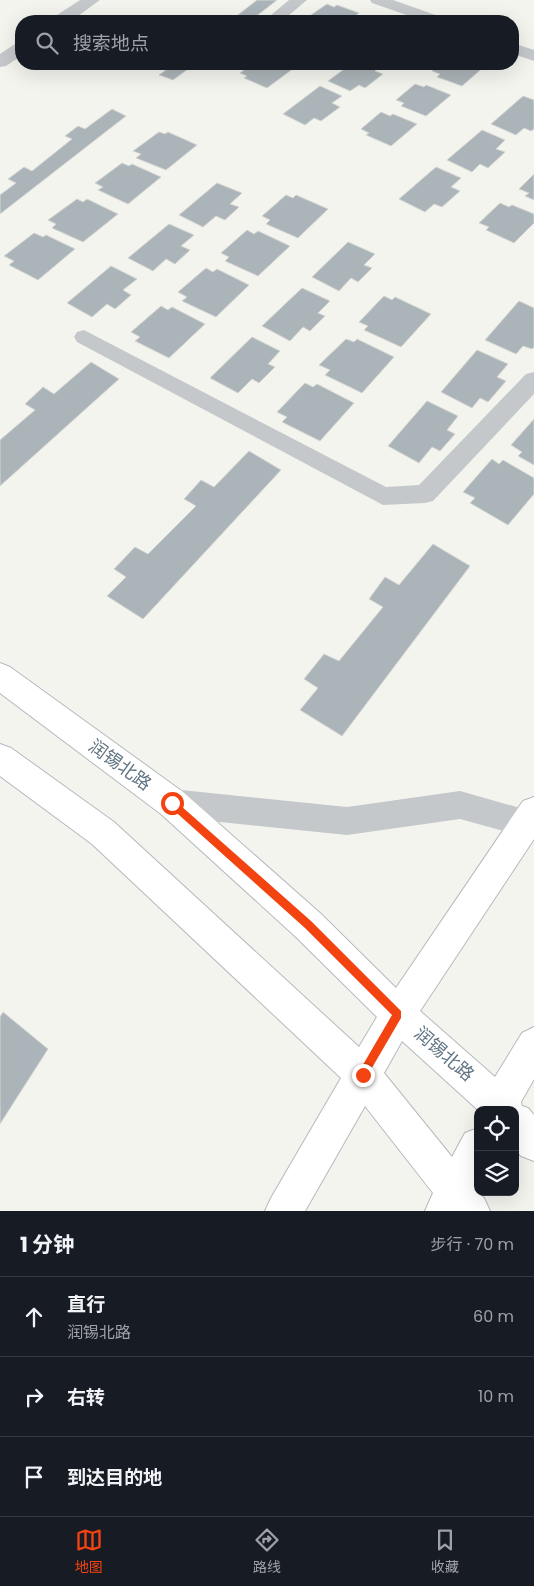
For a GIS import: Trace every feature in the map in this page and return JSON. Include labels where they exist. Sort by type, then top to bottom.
[{"type":"main road","name":"润锡北路","points":[[0,676],[172,803],[308,925],[398,1014],[499,1106]]},
{"type":"main road","points":[[0,758],[104,833],[363,1075],[456,1204]]},
{"type":"main road","points":[[284,1211],[398,1014],[530,818]]},
{"type":"main road","points":[[506,1106],[534,1045]]},
{"type":"main road","name":"润锡北路","points":[[519,1127],[534,1143]]},
{"type":"main road","points":[[456,1204],[476,1151]]},
{"type":"street","points":[[69,15],[91,0]]},
{"type":"street","points":[[280,15],[299,0]]},
{"type":"street","points":[[378,0],[421,15]]},
{"type":"street","points":[[0,62],[15,52]]},
{"type":"street","points":[[84,337],[382,496],[425,494],[534,380]]},
{"type":"street","points":[[172,803],[347,821],[460,805],[530,818]]},
{"type":"building","points":[[257,0],[277,0],[258,15],[238,15]]},
{"type":"building","points":[[327,4],[334,7],[337,5],[359,13],[356,15],[311,15]]},
{"type":"building","points":[[166,70],[187,70],[173,80],[159,75]]},
{"type":"building","points":[[244,70],[291,70],[267,88],[244,78],[247,76],[240,73]]},
{"type":"building","points":[[343,70],[376,70],[375,71],[383,74],[365,88],[359,85],[350,91],[328,81]]},
{"type":"building","points":[[480,70],[462,86],[437,77],[440,74],[432,71]]},
{"type":"building","points":[[415,84],[424,87],[426,85],[451,95],[426,116],[401,106],[404,103],[396,100]]},
{"type":"building","points":[[320,86],[342,96],[332,103],[340,107],[321,121],[314,118],[305,125],[283,114]]},
{"type":"building","points":[[523,96],[534,100],[534,129],[531,131],[524,128],[516,135],[491,124]]},
{"type":"building","points":[[112,109],[126,116],[0,214],[0,195],[16,183],[8,179],[24,167],[32,171],[72,139],[65,136],[78,126],[85,129]]},
{"type":"building","points":[[381,112],[390,116],[393,114],[417,124],[391,146],[366,135],[369,133],[361,129]]},
{"type":"building","points":[[482,130],[505,140],[496,149],[505,152],[488,168],[480,164],[472,172],[447,160]]},
{"type":"building","points":[[159,132],[165,134],[168,132],[197,145],[166,170],[136,158],[141,154],[133,151]]},
{"type":"building","points":[[122,163],[129,166],[132,164],[161,177],[128,204],[98,190],[103,187],[95,183]]},
{"type":"building","points":[[436,167],[461,178],[451,187],[460,191],[442,207],[434,204],[425,212],[399,199]]},
{"type":"building","points":[[534,174],[534,200],[525,196],[529,193],[519,189]]},
{"type":"building","points":[[217,183],[242,193],[230,204],[239,207],[225,220],[216,216],[203,227],[179,215]]},
{"type":"building","points":[[286,195],[293,198],[296,195],[328,209],[298,238],[266,224],[270,220],[262,216]]},
{"type":"building","points":[[77,199],[83,202],[87,199],[118,214],[83,242],[52,228],[56,224],[48,220]]},
{"type":"building","points":[[500,203],[509,207],[512,205],[534,214],[534,223],[514,243],[486,230],[489,227],[479,223]]},
{"type":"building","points":[[169,224],[194,235],[181,246],[190,250],[175,264],[166,259],[153,271],[128,258]]},
{"type":"building","points":[[247,230],[254,234],[258,231],[290,246],[258,276],[225,261],[229,257],[221,253]]},
{"type":"building","points":[[34,233],[43,237],[46,235],[75,249],[38,280],[9,265],[14,261],[4,256]]},
{"type":"building","points":[[348,242],[375,254],[364,265],[372,268],[358,282],[351,278],[339,291],[312,277]]},
{"type":"building","points":[[111,266],[137,279],[123,290],[131,295],[115,309],[107,304],[92,317],[67,303]]},
{"type":"building","points":[[206,268],[213,272],[217,269],[249,285],[216,317],[182,301],[187,297],[178,292]]},
{"type":"building","points":[[302,288],[330,301],[318,313],[325,316],[310,331],[303,327],[290,341],[262,326]]},
{"type":"building","points":[[384,296],[392,300],[395,297],[431,314],[401,347],[364,330],[368,326],[359,322]]},
{"type":"building","points":[[519,301],[534,308],[534,347],[532,349],[523,346],[516,354],[485,340]]},
{"type":"building","points":[[161,306],[168,310],[172,307],[205,324],[169,358],[135,341],[140,337],[131,332]]},
{"type":"building","points":[[252,337],[280,351],[268,364],[275,367],[259,383],[252,379],[238,393],[210,378]]},
{"type":"building","points":[[346,339],[354,342],[357,339],[394,357],[362,393],[325,375],[330,370],[319,365]]},
{"type":"building","points":[[477,350],[508,364],[497,377],[506,381],[488,402],[480,398],[472,408],[441,392]]},
{"type":"building","points":[[91,362],[119,379],[0,486],[0,440],[35,410],[25,404],[43,387],[54,394]]},
{"type":"building","points":[[305,383],[313,387],[317,384],[354,403],[320,441],[282,422],[287,417],[277,412]]},
{"type":"building","points":[[427,401],[458,416],[447,430],[455,434],[440,451],[432,447],[419,463],[388,446]]},
{"type":"building","points":[[534,419],[534,465],[518,456],[522,452],[511,445]]},
{"type":"building","points":[[249,451],[281,470],[143,619],[107,596],[126,577],[114,569],[135,547],[148,554],[196,506],[184,499],[201,480],[214,487]]},
{"type":"building","points":[[492,459],[499,464],[503,460],[534,478],[534,494],[508,525],[470,503],[475,498],[463,492]]},
{"type":"building","points":[[433,544],[470,566],[342,736],[300,710],[318,688],[304,679],[324,654],[339,661],[383,607],[369,599],[385,577],[399,585]]},
{"type":"building","points":[[3,1012],[48,1049],[0,1124],[0,1017]]},
{"type":"route","points":[[172,803],[308,925],[398,1014],[363,1075]]}]
